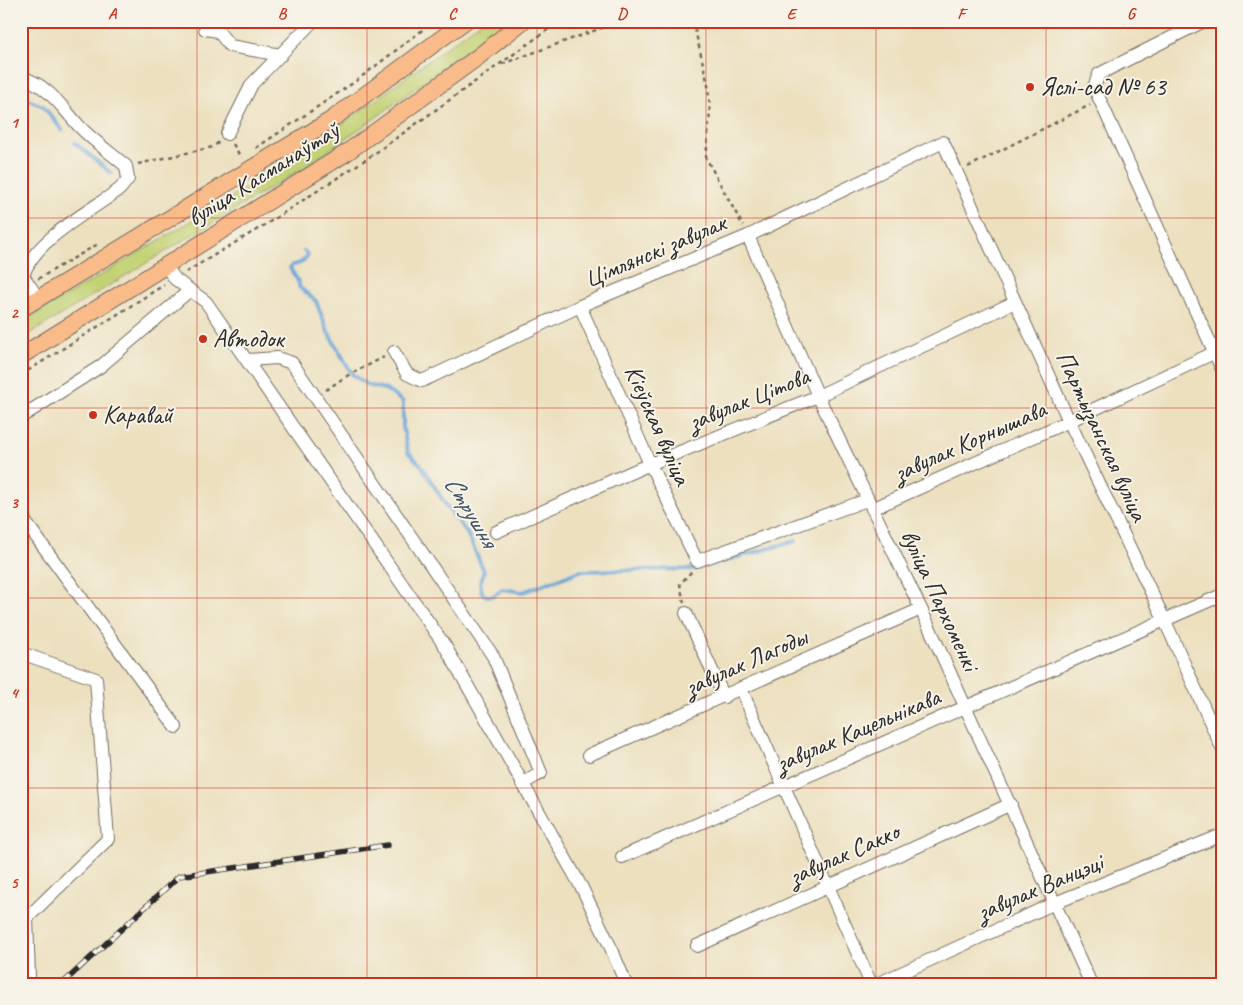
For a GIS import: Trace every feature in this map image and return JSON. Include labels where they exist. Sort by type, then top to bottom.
[{"type":"main road","name":"вуліца Касманаўтаў","points":[[21,309],[331,120],[465,21]]},
{"type":"main road","name":"вуліца Касманаўтаў","points":[[21,356],[346,153],[478,57],[523,21]]},
{"type":"street","points":[[227,134],[252,84],[313,21]]},
{"type":"street","points":[[1204,21],[1099,74],[1094,87],[1098,101],[1218,350],[1222,370]]},
{"type":"street","points":[[204,29],[218,31],[230,46],[281,55]]},
{"type":"street","points":[[21,77],[35,81],[46,88],[80,127],[126,166],[128,179],[120,189],[51,238],[27,262],[23,276],[38,298]]},
{"type":"street","name":"Цімлянскі завулак","points":[[394,352],[407,374],[422,381],[580,306],[748,236],[943,142]]},
{"type":"street","name":"Партызанская вуліца","points":[[943,142],[1069,421],[1166,620],[1222,748]]},
{"type":"street","name":"вуліца Пархоменкі","points":[[748,236],[818,396],[869,505],[921,609],[1091,984]]},
{"type":"street","points":[[165,265],[175,279],[206,302],[445,646],[582,888],[612,948],[626,984]]},
{"type":"street","points":[[21,418],[101,366],[189,291]]},
{"type":"street","name":"завулак Цітова","points":[[496,532],[650,464],[818,396],[1015,302]]},
{"type":"street","name":"Кіеўская вуліца","points":[[580,306],[650,464],[697,561]]},
{"type":"street","name":"завулак Корнышава","points":[[697,561],[869,505],[1069,421],[1218,350]]},
{"type":"street","points":[[247,360],[277,358],[292,363],[493,656],[541,773],[522,784]]},
{"type":"street","points":[[21,516],[176,727]]},
{"type":"street","name":"завулак Кацельнікава","points":[[622,857],[1222,595]]},
{"type":"street","name":"завулак Лагоды","points":[[589,756],[921,609]]},
{"type":"street","points":[[686,613],[724,697]]},
{"type":"street","points":[[21,653],[96,679],[108,839],[27,918],[30,978],[25,984]]},
{"type":"street","points":[[741,689],[872,984]]},
{"type":"street","name":"завулак Сакко","points":[[697,946],[1010,804]]},
{"type":"street","name":"завулак Ванцэці","points":[[878,984],[1055,903],[1222,836]]},
{"type":"path","points":[[232,163],[356,81],[434,21]]},
{"type":"path","points":[[499,65],[621,21]]},
{"type":"path","points":[[693,21],[708,85],[710,112],[706,158],[748,236]]},
{"type":"path","points":[[1219,21],[1222,28]]},
{"type":"path","points":[[957,172],[1098,101]]},
{"type":"path","points":[[126,166],[214,147],[227,134],[241,158]]},
{"type":"path","points":[[29,284],[106,239]]},
{"type":"path","points":[[316,397],[345,377],[394,352]]},
{"type":"path","points":[[686,613],[680,584],[694,569],[697,561]]},
{"type":"green space","points":[[482,21],[505,21],[382,113],[305,167],[21,339],[21,323],[298,157]]},
{"type":"waterway","name":"Струшня","points":[[21,97],[43,106],[62,130]]},
{"type":"waterway","name":"Струшня","points":[[75,143],[111,173]]},
{"type":"waterway","name":"Струшня","points":[[304,251],[308,255],[299,264],[292,265],[290,268],[299,283],[299,287],[316,301],[328,332],[352,374],[367,385],[385,389],[403,402],[403,428],[408,452],[421,465],[447,507],[467,533],[484,571],[480,583],[482,593],[486,596],[493,596],[502,589],[523,592],[580,571],[694,569],[796,541]]},
{"type":"railway","points":[[62,984],[179,876],[388,845]]},
{"type":"railway","points":[[520,984],[531,982]]},
{"type":"place","name":"Яслі-сад № 63","points":[[1030,87]]},
{"type":"place","name":"Автодок","points":[[203,339]]},
{"type":"place","name":"Каравай","points":[[93,415]]}]
